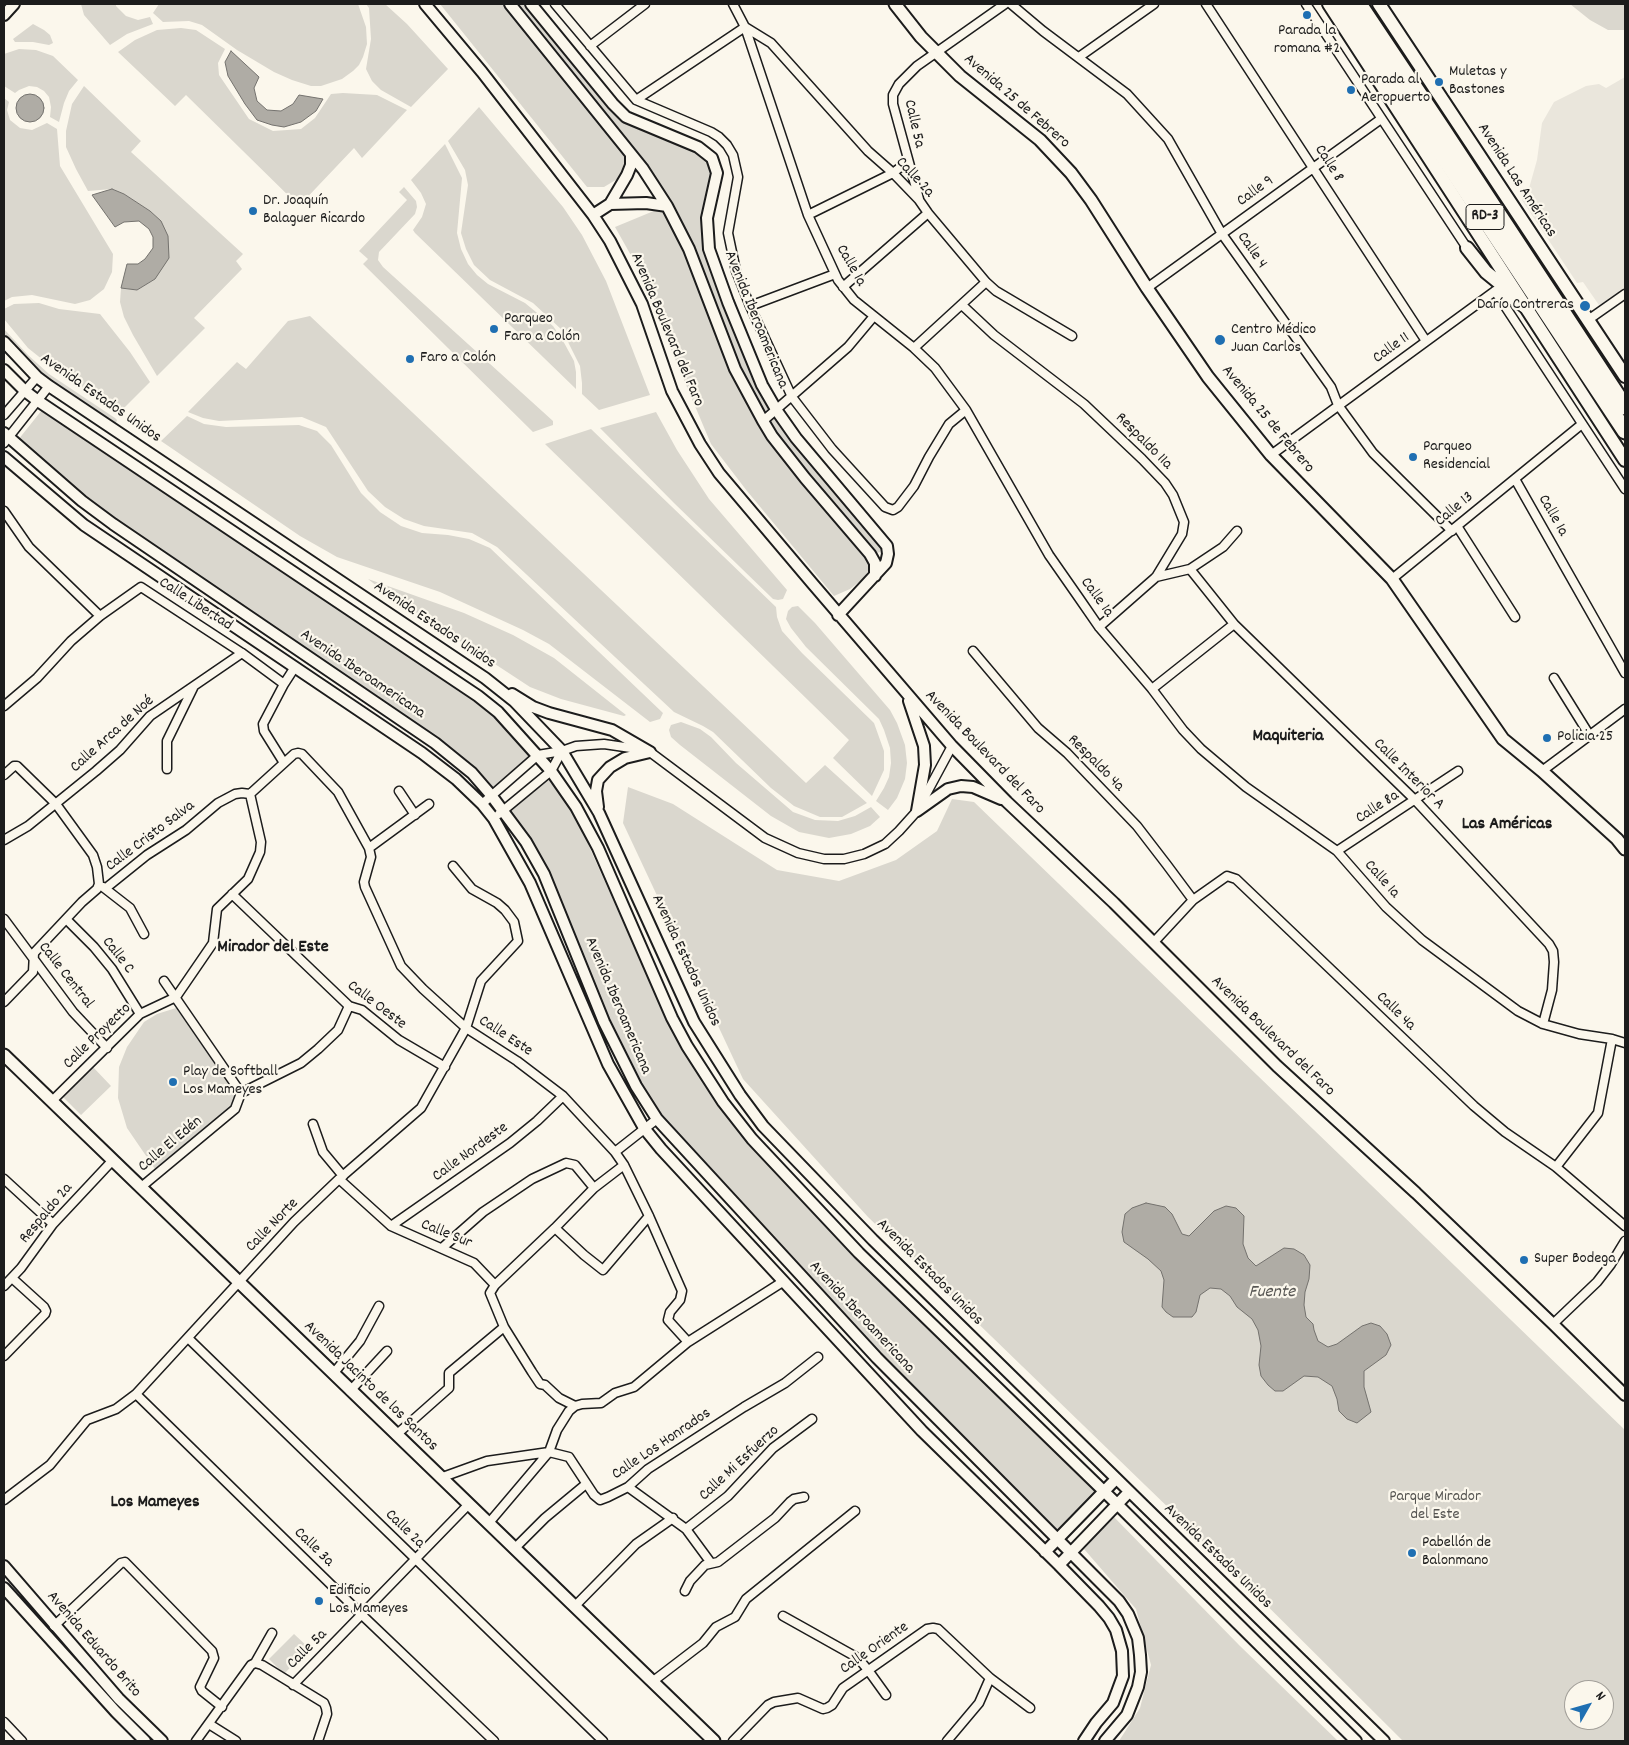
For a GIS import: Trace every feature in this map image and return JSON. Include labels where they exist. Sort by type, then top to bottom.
[{"type":"highway","name":"RD-3","points":[[1342,4],[1625,431]]},
{"type":"highway","name":"RD-3","points":[[1359,4],[1625,407]]},
{"type":"main road","name":"Avenida 25 de Febrero","points":[[896,4],[935,52],[960,76],[1040,140],[1071,173],[1092,200],[1208,377],[1271,455],[1392,578],[1503,739],[1618,839],[1625,849]]},
{"type":"main road","points":[[1329,4],[1625,460]]},
{"type":"main road","name":"Avenida Las Américas","points":[[1379,4],[1625,376]]},
{"type":"main road","points":[[1467,248],[1486,272],[1511,292],[1531,314]]},
{"type":"main road","name":"Avenida Jacinto de los Santos","points":[[4,1055],[714,1741]]},
{"type":"street","name":"Avenida Iberoamericana","points":[[510,4],[631,154],[667,206],[689,249],[735,369],[772,436],[870,554],[875,563],[875,576]]},
{"type":"street","name":"Avenida Iberoamericana","points":[[531,4],[613,104],[626,117],[698,147],[712,158],[717,173],[707,218],[709,249],[728,302],[762,385],[796,438],[887,546],[886,564],[838,615]]},
{"type":"street","points":[[555,4],[636,100],[711,132],[727,145],[733,155],[738,178],[728,233],[736,271],[750,306],[792,397],[832,450],[882,504],[890,510],[898,507],[914,486],[949,424],[966,410]]},
{"type":"street","points":[[590,46],[645,4]]},
{"type":"street","name":"Calle 1a","points":[[733,4],[745,27],[808,214],[835,274],[843,287],[854,300],[914,348],[935,368],[966,410],[1049,555],[1099,626],[1152,689],[1183,730],[1201,749],[1246,787],[1337,851],[1386,907],[1422,940],[1518,1012],[1543,1024],[1579,1034],[1625,1043]]},
{"type":"street","points":[[935,52],[1004,4]]},
{"type":"street","name":"Calle 4","points":[[1012,4],[1043,31],[1127,94],[1168,139],[1222,234],[1331,387],[1338,405],[1373,453],[1454,529],[1515,617]]},
{"type":"street","points":[[1078,58],[1154,4]]},
{"type":"street","name":"Calle 8","points":[[1206,4],[1426,341]]},
{"type":"street","points":[[1306,4],[1467,248]]},
{"type":"street","name":"Avenida Boulevard del Faro","points":[[425,5],[482,72],[593,215],[610,241],[642,304],[672,391],[700,444],[719,473],[838,615],[952,746],[1007,802],[1154,942],[1277,1066],[1416,1193],[1625,1395]]},
{"type":"street","points":[[636,100],[745,27]]},
{"type":"street","name":"Calle 2a","points":[[745,27],[770,43],[868,151],[919,200],[986,282],[996,291],[1072,336]]},
{"type":"street","name":"Calle 5a","points":[[919,200],[893,104],[893,95],[899,84],[935,52]]},
{"type":"street","name":"Calle 9","points":[[1148,288],[1381,118]]},
{"type":"street","points":[[593,215],[610,204],[627,175],[631,164],[631,154]]},
{"type":"street","name":"Calle 5a","points":[[808,214],[893,173],[908,161]]},
{"type":"street","points":[[610,204],[646,203],[667,206]]},
{"type":"street","points":[[843,287],[928,213]]},
{"type":"street","points":[[750,306],[835,274]]},
{"type":"street","points":[[914,348],[986,282]]},
{"type":"street","points":[[1494,291],[1506,296],[1531,314]]},
{"type":"street","points":[[1494,291],[1625,489]]},
{"type":"street","name":"Calle 11","points":[[1271,455],[1494,291]]},
{"type":"street","points":[[1588,320],[1625,294]]},
{"type":"street","name":"Respaldo 11a","points":[[962,305],[994,335],[1084,404],[1165,483],[1173,495],[1184,522],[1182,534],[1156,577],[1099,626]]},
{"type":"street","points":[[764,421],[848,348],[874,316]]},
{"type":"street","name":"Avenida Estados Unidos","points":[[4,342],[48,386],[484,678],[514,701],[562,751],[599,813],[694,1022],[740,1095],[763,1126],[873,1240],[1384,1741]]},
{"type":"street","name":"Avenida Estados Unidos","points":[[4,370],[38,401],[478,696],[498,712],[538,755],[576,807],[598,848],[672,1018],[687,1046],[723,1102],[752,1139],[859,1253],[1117,1504],[1356,1741]]},
{"type":"street","points":[[4,415],[37,376]]},
{"type":"street","points":[[5,438],[38,401],[48,386]]},
{"type":"street","name":"Calle 13","points":[[1392,578],[1582,424]]},
{"type":"street","name":"Avenida Iberoamericana","points":[[5,438],[113,524],[435,742],[472,774],[492,795],[526,842],[544,874],[604,1022],[636,1086],[657,1119],[871,1352],[1119,1601],[1128,1614],[1138,1638],[1141,1672],[1138,1687],[1126,1715],[1105,1741]]},
{"type":"street","name":"Avenida Iberoamericana","points":[[4,457],[84,525],[422,753],[456,779],[482,804],[494,819],[530,884],[608,1064],[644,1128],[661,1149],[922,1431],[1059,1565],[1109,1618],[1116,1630],[1122,1651],[1122,1676],[1113,1703],[1096,1722],[1084,1741]]},
{"type":"street","name":"Calle 1a","points":[[1515,479],[1625,673]]},
{"type":"street","points":[[4,511],[11,524],[33,551],[100,616]]},
{"type":"street","points":[[4,529],[11,524]]},
{"type":"street","points":[[1156,577],[1190,569],[1223,547],[1236,531]]},
{"type":"street","name":"Calle Interior A","points":[[1190,569],[1234,624],[1416,800],[1549,944],[1553,951],[1552,981],[1543,1024]]},
{"type":"street","name":"Calle Libertad","points":[[4,706],[37,678],[71,640],[100,616],[143,587],[242,653],[284,684]]},
{"type":"street","points":[[1152,689],[1234,624]]},
{"type":"street","name":"Respaldo 4a","points":[[973,650],[1038,728],[1067,753],[1136,826],[1168,865],[1193,900]]},
{"type":"street","name":"Calle Arca de Noé","points":[[4,840],[28,826],[113,757],[152,715],[242,653]]},
{"type":"street","points":[[284,762],[264,731],[263,724],[284,684],[295,668]]},
{"type":"street","points":[[484,678],[533,707],[549,714],[612,730],[650,752],[765,838],[798,853],[824,859],[844,859],[864,854],[885,844],[917,811],[948,789],[961,786],[973,787],[1007,802]]},
{"type":"street","points":[[1554,678],[1590,736]]},
{"type":"street","points":[[168,769],[167,740],[194,686]]},
{"type":"street","points":[[906,693],[924,746],[925,765],[917,811]]},
{"type":"street","points":[[1542,771],[1625,709]]},
{"type":"street","points":[[482,804],[538,755],[562,751],[576,746],[604,744],[650,752]]},
{"type":"street","points":[[917,811],[952,746]]},
{"type":"street","points":[[494,819],[551,771],[562,751]]},
{"type":"street","points":[[599,813],[596,791],[598,780],[610,766],[625,758],[650,752]]},
{"type":"street","points":[[176,997],[213,943],[217,909],[248,879],[261,847],[250,794],[284,762],[298,753],[302,754],[315,767],[338,792],[369,848],[429,804]]},
{"type":"street","points":[[4,775],[14,766],[17,766],[56,804],[93,855],[102,886],[130,908],[144,934]]},
{"type":"street","name":"Calle 8a","points":[[1337,851],[1458,771]]},
{"type":"street","points":[[399,791],[414,815]]},
{"type":"street","name":"Calle Cristo Salva","points":[[4,1002],[33,972],[34,953],[82,902],[97,889],[186,830],[218,803],[242,792],[250,794]]},
{"type":"street","name":"Calle Este","points":[[369,848],[370,857],[364,882],[365,889],[400,964],[423,989],[466,1028],[517,1061],[563,1096],[615,1152],[624,1165],[682,1291],[680,1300],[670,1312],[668,1320],[688,1342]]},
{"type":"street","name":"Calle Norte","points":[[4,1500],[50,1466],[87,1420],[116,1410],[136,1394],[294,1222],[341,1178],[418,1112],[466,1028],[481,981],[518,941],[514,921],[505,910],[497,903],[472,889],[453,866]]},
{"type":"street","name":"Calle 4a","points":[[1154,942],[1193,900],[1227,876],[1236,879],[1474,1106],[1505,1132],[1556,1167],[1625,1226]]},
{"type":"street","name":"Calle Oeste","points":[[232,894],[349,1006],[362,1010],[399,1040],[445,1067]]},
{"type":"street","name":"Calle Central","points":[[4,919],[73,1012],[107,1048]]},
{"type":"street","name":"Calle C","points":[[66,919],[112,968],[140,1014]]},
{"type":"street","points":[[164,981],[241,1093],[301,1063],[338,1030],[349,1006]]},
{"type":"street","name":"Calle Proyecto","points":[[52,1101],[140,1014],[176,997]]},
{"type":"street","points":[[1556,1167],[1598,1113],[1612,1039]]},
{"type":"street","name":"Calle El Edén","points":[[140,1188],[235,1109],[241,1093]]},
{"type":"street","name":"Calle Nordeste","points":[[391,1226],[510,1143],[563,1096]]},
{"type":"street","points":[[615,1152],[657,1119]]},
{"type":"street","name":"Calle Sur","points":[[312,1124],[324,1152],[341,1178],[391,1226],[473,1262],[495,1285]]},
{"type":"street","name":"Respaldo 2a","points":[[4,1286],[21,1268],[53,1224],[112,1161]]},
{"type":"street","points":[[442,1248],[483,1212],[532,1179],[566,1163],[575,1165],[594,1188]]},
{"type":"street","points":[[575,1406],[559,1398],[545,1385],[542,1385],[532,1372],[504,1328],[490,1293],[495,1285],[594,1188],[624,1165]]},
{"type":"street","points":[[4,1179],[53,1224]]},
{"type":"street","points":[[555,1228],[584,1256],[603,1270],[649,1216]]},
{"type":"street","points":[[859,1253],[873,1240]]},
{"type":"street","points":[[1553,1324],[1597,1282],[1625,1241]]},
{"type":"street","points":[[4,1356],[46,1311],[44,1306],[12,1278]]},
{"type":"street","points":[[488,1524],[549,1452],[553,1439],[568,1411],[582,1404],[601,1404],[615,1393],[634,1387],[688,1342],[784,1280]]},
{"type":"street","points":[[333,1374],[360,1342],[379,1306]]},
{"type":"street","points":[[396,1435],[449,1388],[449,1373],[504,1328]]},
{"type":"street","name":"Calle 2a","points":[[188,1338],[603,1741]]},
{"type":"street","points":[[350,1391],[387,1351]]},
{"type":"street","name":"Calle Los Honrados","points":[[440,1478],[487,1461],[549,1452],[568,1456],[594,1495],[600,1500],[628,1487],[648,1468],[785,1383],[818,1357]]},
{"type":"street","name":"Calle 3a","points":[[136,1394],[494,1741]]},
{"type":"street","name":"Calle Mi Esfuerzo","points":[[686,1528],[728,1496],[773,1448],[812,1419]]},
{"type":"street","points":[[1045,1552],[1116,1479]]},
{"type":"street","points":[[514,1549],[545,1518],[586,1484]]},
{"type":"street","points":[[628,1487],[686,1528],[711,1563]]},
{"type":"street","points":[[1059,1565],[1129,1492]]},
{"type":"street","points":[[685,1591],[699,1571],[711,1563],[718,1562],[754,1535],[794,1499],[804,1497]]},
{"type":"street","name":"Calle 5a","points":[[293,1685],[468,1505]]},
{"type":"street","points":[[652,1682],[703,1643],[716,1627],[735,1617],[746,1599],[855,1511]]},
{"type":"street","points":[[574,1607],[636,1544],[673,1518]]},
{"type":"street","points":[[54,1626],[121,1563],[125,1562],[212,1651],[214,1658],[200,1687],[202,1691],[222,1707]]},
{"type":"street","name":"Avenida Eduardo Brito","points":[[4,1566],[119,1700],[162,1741]]},
{"type":"street","name":"Avenida Eduardo Brito","points":[[4,1588],[116,1712],[145,1741]]},
{"type":"street","points":[[783,1616],[858,1658],[886,1695]]},
{"type":"street","name":"Calle Oriente","points":[[733,1741],[774,1702],[798,1698],[823,1709],[827,1708],[832,1705],[843,1688],[927,1630],[933,1628],[938,1629],[990,1678],[1030,1708]]},
{"type":"street","points":[[196,1741],[251,1665],[255,1663],[272,1633]]},
{"type":"street","points":[[255,1663],[324,1702],[327,1714],[318,1741]]},
{"type":"street","points":[[947,1741],[979,1703],[990,1678]]},
{"type":"street","points":[[4,1722],[22,1741]]},
{"type":"street","points":[[209,1724],[236,1741]]},
{"type":"shaded area","points":[[1625,77],[1625,292],[1601,308],[1583,282],[1577,283],[1522,200],[1528,192],[1537,160],[1542,123],[1554,102],[1586,86],[1599,84],[1606,88]]},
{"type":"green space","points":[[81,4],[116,4],[126,16],[138,20],[150,17],[153,24],[127,34],[110,45],[84,15]]},
{"type":"green space","points":[[159,4],[358,4],[366,27],[367,44],[359,65],[353,71],[342,79],[321,86],[311,86],[274,72],[237,50],[202,25],[189,21],[163,22],[153,13]]},
{"type":"green space","points":[[366,4],[385,4],[407,24],[448,69],[411,107],[381,90],[372,81],[366,69],[371,39],[369,8]]},
{"type":"green space","points":[[440,4],[505,4],[622,150],[625,161],[619,178],[604,187],[587,187]]},
{"type":"green space","points":[[513,4],[529,4],[626,120],[697,149],[710,159],[715,175],[708,253],[760,386],[882,547],[880,552],[874,554],[772,433],[735,361],[669,205]]},
{"type":"green space","points":[[1570,4],[1625,4],[1625,30],[1608,30],[1590,20]]},
{"type":"green space","points":[[33,24],[50,35],[53,43],[49,45],[33,42],[15,42],[13,39]]},
{"type":"green space","points":[[181,28],[196,30],[225,49],[218,63],[219,75],[249,119],[273,131],[301,129],[315,118],[331,94],[377,95],[407,110],[362,158],[354,148],[299,206],[186,95],[175,106],[118,52],[135,40],[157,30]]},
{"type":"green space","points":[[19,49],[36,50],[53,56],[78,80],[69,91],[59,122],[50,117],[49,97],[44,91],[37,87],[29,86],[15,93],[4,86],[4,54]]},
{"type":"green space","points":[[84,86],[141,141],[131,152],[243,254],[236,261],[242,269],[194,318],[205,328],[157,376],[124,317],[120,302],[121,288],[137,290],[155,279],[161,221],[150,211],[124,194],[112,189],[88,191],[66,147],[66,131],[72,104]]},
{"type":"green space","points":[[4,98],[9,102],[7,110],[10,120],[20,128],[32,130],[47,123],[57,129],[60,166],[113,254],[112,272],[104,289],[90,300],[75,304],[32,295],[12,297],[4,301]]},
{"type":"green space","points":[[479,107],[563,207],[582,235],[606,281],[650,395],[599,410],[582,394],[580,366],[562,330],[533,303],[490,280],[474,265],[461,233],[468,185],[465,170],[448,141]]},
{"type":"green space","points":[[445,144],[462,178],[457,233],[461,249],[468,264],[488,284],[525,303],[553,326],[574,361],[576,389],[413,230],[422,217],[426,204],[421,193],[411,180]]},
{"type":"green space","points":[[404,187],[416,201],[415,214],[379,252],[378,260],[383,267],[553,421],[553,425],[533,432],[363,264],[368,259],[359,251],[407,200],[399,192]]},
{"type":"green space","points":[[661,208],[687,255],[732,372],[758,423],[865,555],[871,566],[864,578],[850,589],[834,596],[747,491],[711,444],[633,259],[615,227]]},
{"type":"green space","points":[[39,303],[59,309],[100,314],[130,352],[150,382],[120,412],[58,372],[28,348],[4,319],[4,309],[14,304]]},
{"type":"green space","points":[[310,316],[806,783],[825,765],[867,803],[842,817],[820,817],[794,806],[771,788],[713,732],[674,712],[497,547],[472,533],[424,526],[404,519],[385,507],[368,491],[326,427],[302,417],[219,421],[203,418],[188,412],[237,362],[246,369],[288,321]]},
{"type":"green space","points":[[4,329],[49,374],[115,418],[117,420],[116,423],[72,396],[24,359],[4,336]]},
{"type":"green space","points":[[42,410],[489,708],[531,755],[492,788],[471,763],[353,681],[175,562],[84,495],[18,440]]},
{"type":"green space","points":[[656,412],[677,450],[709,499],[787,590],[783,599],[773,599],[600,428]]},
{"type":"green space","points":[[187,416],[204,424],[226,427],[299,425],[317,431],[331,445],[361,493],[380,512],[401,526],[422,533],[469,539],[490,548],[663,713],[660,719],[650,722],[549,644],[523,630],[440,592],[337,557],[300,536],[161,441]]},
{"type":"green space","points":[[591,429],[776,607],[782,631],[874,723],[884,751],[884,770],[872,796],[833,758],[849,740],[545,444]]},
{"type":"green space","points":[[368,579],[464,613],[513,635],[554,658],[626,715],[561,699],[530,687]]},
{"type":"green space","points":[[798,606],[890,710],[897,723],[905,745],[907,763],[905,779],[897,798],[888,810],[876,801],[889,777],[891,763],[890,748],[884,730],[879,719],[806,647],[791,628],[786,619],[788,611],[792,607]]},
{"type":"green space","points":[[681,722],[700,729],[711,737],[736,763],[793,812],[815,820],[838,821],[855,816],[871,807],[880,817],[870,826],[851,834],[829,838],[799,832],[771,816],[671,737],[669,730],[671,725]]},
{"type":"green space","points":[[549,780],[574,813],[667,1020],[691,1063],[721,1107],[752,1146],[811,1210],[1097,1492],[1058,1531],[848,1322],[660,1117],[644,1091],[611,1024],[562,902],[528,833],[509,811]]},
{"type":"green space","name":"Parque Mirador del Este","points":[[628,787],[673,804],[777,870],[839,881],[896,860],[937,831],[952,799],[974,802],[1625,1430],[1625,1741],[1403,1741],[1176,1515],[868,1217],[743,1079],[623,823]]},
{"type":"green space","name":"Play de Softball Los Mameyes","points":[[176,1008],[238,1097],[234,1110],[155,1169],[127,1128],[118,1098],[119,1067],[127,1047],[144,1022],[157,1014]]},
{"type":"green space","points":[[93,1067],[111,1086],[81,1115],[63,1097]]},
{"type":"green space","points":[[1113,1516],[1239,1645],[1338,1741],[1119,1741],[1140,1708],[1151,1665],[1136,1609],[1084,1549]]},
{"type":"green space","points":[[294,1634],[309,1648],[284,1674],[269,1659]]},
{"type":"water","points":[[231,51],[259,77],[254,88],[257,101],[267,110],[281,111],[293,104],[299,95],[323,99],[316,111],[301,122],[284,127],[257,120],[228,76],[225,62]]},
{"type":"water","points":[[30,94],[40,98],[44,108],[40,118],[30,122],[20,118],[16,108],[20,98]]},
{"type":"water","points":[[112,189],[124,194],[150,211],[161,221],[168,236],[169,258],[155,279],[137,290],[121,288],[127,264],[138,264],[145,259],[153,248],[153,237],[149,229],[139,221],[124,222],[115,227],[92,195]]},
{"type":"water","name":"Fuente","points":[[1146,1203],[1165,1207],[1172,1214],[1182,1234],[1189,1236],[1214,1211],[1226,1206],[1236,1208],[1244,1216],[1243,1244],[1248,1258],[1256,1266],[1284,1248],[1294,1249],[1304,1255],[1310,1265],[1304,1305],[1306,1317],[1313,1324],[1318,1341],[1328,1347],[1337,1344],[1362,1326],[1371,1323],[1380,1326],[1387,1334],[1391,1345],[1386,1355],[1364,1371],[1364,1387],[1371,1412],[1357,1423],[1347,1419],[1339,1411],[1332,1386],[1318,1377],[1304,1376],[1283,1391],[1275,1391],[1261,1376],[1259,1365],[1261,1346],[1258,1330],[1252,1319],[1237,1307],[1230,1296],[1221,1289],[1210,1288],[1200,1295],[1196,1312],[1192,1317],[1173,1317],[1166,1312],[1162,1307],[1164,1280],[1161,1271],[1124,1242],[1122,1232],[1125,1214],[1132,1208]]},
{"type":"place","name":"Parada la romana #2","points":[[1307,15]]},
{"type":"place","name":"Muletas y Bastones","points":[[1439,82]]},
{"type":"place","name":"Parada al Aeropuerto","points":[[1351,90]]},
{"type":"place","name":"Dr. Joaquín Balaguer Ricardo","points":[[253,211]]},
{"type":"place","name":"Darío Contreras","points":[[1585,306]]},
{"type":"place","name":"Parqueo Faro a Colón","points":[[494,329]]},
{"type":"place","name":"Centro Médico Juan Carlos","points":[[1220,340]]},
{"type":"place","name":"Faro a Colón","points":[[410,359]]},
{"type":"place","name":"Parqueo Residencial","points":[[1413,457]]},
{"type":"place","name":"Policia 25","points":[[1547,738]]},
{"type":"place","name":"Play de Softball Los Mameyes","points":[[173,1082]]},
{"type":"place","name":"Super Bodega","points":[[1524,1260]]},
{"type":"place","name":"Pabellón de Balonmano","points":[[1412,1553]]},
{"type":"place","name":"Edificio Los Mameyes","points":[[319,1601]]},
{"type":"district","name":"Maquiteria","points":[[1288,738]]},
{"type":"district","name":"Las Américas","points":[[1507,826]]},
{"type":"district","name":"Mirador del Este","points":[[273,949]]},
{"type":"district","name":"Los Mameyes","points":[[155,1504]]}]
